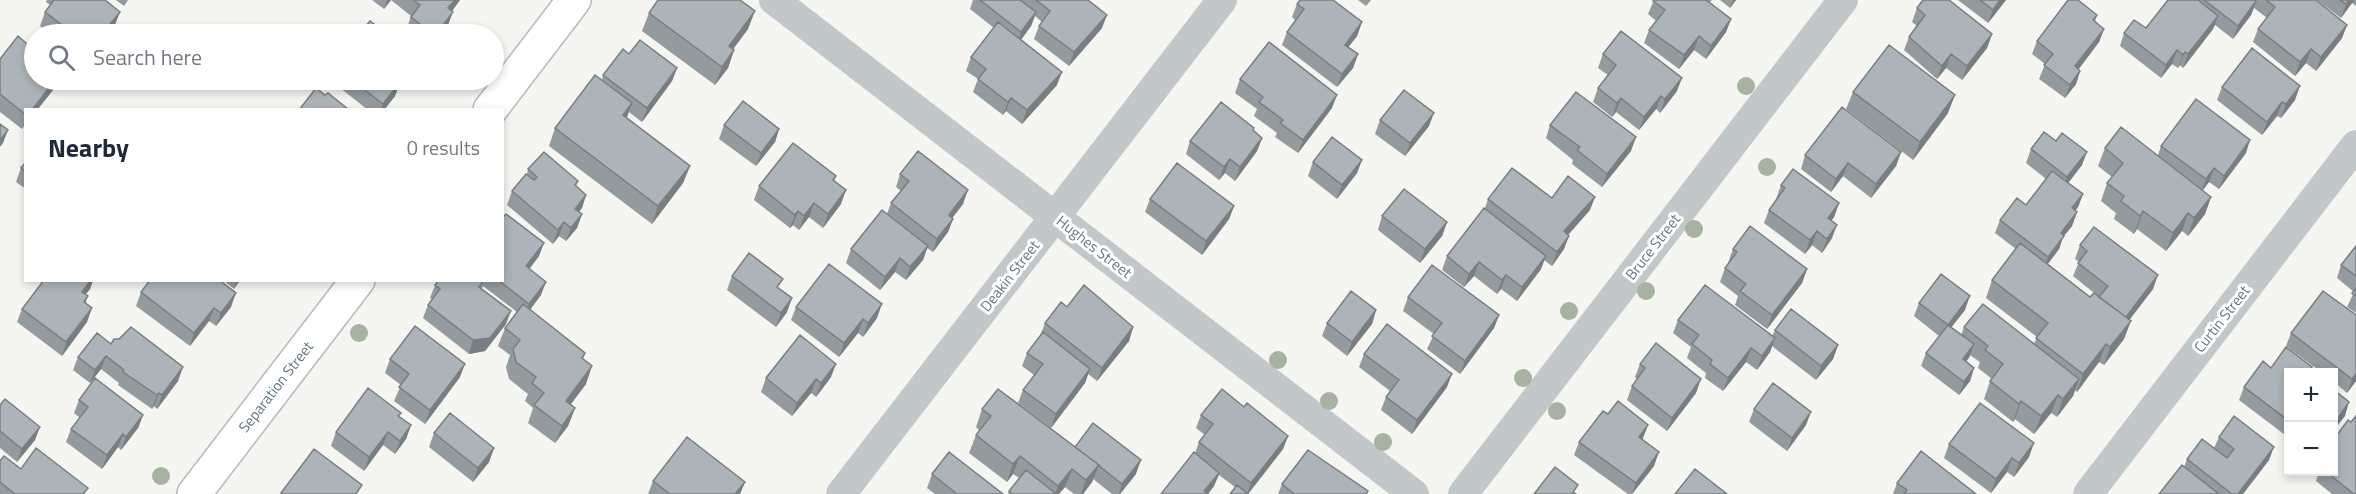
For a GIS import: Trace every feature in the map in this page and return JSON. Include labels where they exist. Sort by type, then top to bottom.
[{"type":"main road","points":[[492,108],[574,0]]},
{"type":"main road","name":"Separation Street","points":[[194,494],[356,282]]},
{"type":"street","name":"Hughes Street","points":[[774,0],[1414,494]]},
{"type":"street","name":"Deakin Street","points":[[841,494],[1222,0]]},
{"type":"street","name":"Bruce Street","points":[[1463,494],[1843,0]]},
{"type":"street","name":"Curtin Street","points":[[2088,494],[2356,145]]},
{"type":"building","points":[[54,0],[105,0],[120,12],[110,24],[61,24],[45,12]]},
{"type":"building","points":[[413,0],[455,0],[448,8],[453,12],[444,24],[420,24],[411,17],[420,5]]},
{"type":"building","points":[[658,0],[740,0],[755,11],[729,46],[734,50],[722,67],[649,13]]},
{"type":"building","points":[[980,0],[1020,0],[1036,12],[1021,32]]},
{"type":"building","points":[[1036,0],[1088,0],[1107,15],[1074,52],[1039,26],[1050,11]]},
{"type":"building","points":[[1300,0],[1333,0],[1362,22],[1345,45],[1358,54],[1342,74],[1287,32],[1304,9],[1297,4]]},
{"type":"building","points":[[1654,0],[1706,0],[1731,19],[1711,46],[1699,36],[1684,55],[1649,30],[1665,10]]},
{"type":"building","points":[[1923,0],[1949,0],[1992,34],[1967,66],[1951,54],[1942,66],[1909,37],[1925,15],[1917,8]]},
{"type":"building","points":[[1980,0],[2000,0],[1993,10]]},
{"type":"building","points":[[2068,0],[2078,0],[2097,15],[2093,20],[2104,29],[2075,66],[2080,71],[2070,85],[2044,65],[2053,54],[2037,41]]},
{"type":"building","points":[[2168,0],[2198,0],[2218,16],[2188,54],[2185,52],[2183,55],[2177,50],[2166,65],[2124,33],[2134,20],[2146,28]]},
{"type":"building","points":[[2204,0],[2255,0],[2256,1],[2238,26]]},
{"type":"building","points":[[2266,0],[2316,0],[2347,25],[2321,57],[2311,49],[2300,62],[2258,29],[2275,7]]},
{"type":"building","points":[[998,22],[1062,72],[1027,110],[1011,98],[1008,102],[978,79],[986,69],[971,57]]},
{"type":"building","points":[[1621,31],[1682,78],[1665,99],[1661,96],[1644,117],[1621,98],[1617,103],[1598,88],[1616,65],[1603,54]]},
{"type":"building","points":[[18,36],[24,41],[24,90],[47,90],[34,108],[24,108],[24,113],[0,94],[0,59]]},
{"type":"building","points":[[640,40],[677,68],[647,108],[603,75],[623,49],[629,54]]},
{"type":"building","points":[[1269,42],[1337,95],[1303,140],[1280,123],[1283,120],[1259,102],[1263,97],[1240,79]]},
{"type":"building","points":[[1889,45],[1955,95],[1920,142],[1853,92]]},
{"type":"building","points":[[2252,48],[2300,86],[2286,104],[2282,102],[2267,122],[2222,87]]},
{"type":"building","points":[[595,75],[632,103],[623,115],[690,166],[658,206],[555,128]]},
{"type":"building","points":[[314,90],[319,90],[325,95],[328,93],[347,108],[301,108]]},
{"type":"building","points":[[365,90],[394,90],[383,104]]},
{"type":"building","points":[[1404,90],[1434,113],[1410,143],[1380,120]]},
{"type":"building","points":[[1576,92],[1636,137],[1607,174],[1577,150],[1580,147],[1550,125]]},
{"type":"building","points":[[2196,99],[2250,140],[2224,176],[2214,168],[2206,179],[2161,146]]},
{"type":"building","points":[[743,101],[779,129],[761,153],[724,125]]},
{"type":"building","points":[[1221,102],[1254,128],[1253,130],[1262,138],[1240,167],[1230,159],[1224,167],[1190,141]]},
{"type":"building","points":[[1842,107],[1901,152],[1876,184],[1848,163],[1836,179],[1805,155]]},
{"type":"building","points":[[0,124],[8,130],[0,140]]},
{"type":"building","points":[[2121,127],[2211,197],[2194,218],[2188,213],[2173,233],[2143,211],[2140,216],[2121,201],[2124,196],[2107,183],[2123,163],[2105,148]]},
{"type":"building","points":[[2044,132],[2056,141],[2062,133],[2087,152],[2067,177],[2031,149]]},
{"type":"building","points":[[1332,137],[1362,160],[1342,185],[1313,162]]},
{"type":"building","points":[[793,143],[836,176],[833,180],[846,190],[828,214],[814,203],[804,216],[798,211],[795,215],[759,186]]},
{"type":"building","points":[[918,151],[968,190],[949,215],[953,219],[937,239],[891,203],[909,181],[900,174]]},
{"type":"building","points":[[544,152],[578,181],[575,185],[586,195],[575,209],[582,214],[571,228],[564,222],[558,230],[512,191],[526,174],[534,180],[537,177],[528,169]]},
{"type":"building","points":[[1177,163],[1234,206],[1206,241],[1150,199]]},
{"type":"building","points":[[1512,168],[1552,198],[1568,176],[1595,197],[1564,231],[1569,236],[1557,252],[1488,199]]},
{"type":"building","points":[[1793,169],[1839,203],[1828,218],[1837,225],[1827,239],[1817,231],[1810,240],[1769,210],[1785,188],[1781,185]]},
{"type":"building","points":[[2052,171],[2083,194],[2072,208],[2077,212],[2061,233],[2064,236],[2048,257],[2000,220],[2017,198],[2026,205]]},
{"type":"building","points":[[1404,189],[1447,222],[1425,249],[1382,216]]},
{"type":"building","points":[[1484,208],[1546,256],[1522,287],[1506,275],[1502,280],[1479,262],[1469,274],[1447,256]]},
{"type":"building","points":[[882,210],[928,246],[910,267],[900,258],[885,277],[851,249]]},
{"type":"building","points":[[506,214],[544,243],[526,266],[546,282],[529,304],[501,282],[504,282],[504,216]]},
{"type":"building","points":[[1750,226],[1807,269],[1772,315],[1740,291],[1746,284],[1725,268],[1737,252],[1733,249]]},
{"type":"building","points":[[2094,227],[2158,275],[2126,317],[2099,297],[2108,286],[2078,263],[2087,251],[2080,245]]},
{"type":"building","points":[[2020,243],[2090,297],[2094,293],[2131,321],[2110,347],[2106,344],[2083,374],[2036,338],[2048,323],[1992,280]]},
{"type":"building","points":[[2356,246],[2356,276],[2341,265]]},
{"type":"building","points":[[749,253],[783,279],[777,287],[792,298],[781,313],[732,276]]},
{"type":"building","points":[[829,264],[882,304],[868,323],[863,319],[844,343],[796,307]]},
{"type":"building","points":[[1432,265],[1499,315],[1465,361],[1432,336],[1442,323],[1408,297]]},
{"type":"building","points":[[1941,274],[1970,296],[1948,325],[1919,303]]},
{"type":"building","points":[[42,282],[90,282],[82,292],[88,296],[84,302],[92,308],[66,342],[22,309]]},
{"type":"building","points":[[148,282],[222,282],[236,293],[221,313],[214,308],[194,333],[141,292]]},
{"type":"building","points":[[437,282],[483,282],[479,287],[511,311],[490,338],[473,340],[428,305],[440,289],[435,285]]},
{"type":"building","points":[[1084,285],[1133,327],[1102,368],[1045,323],[1061,302],[1067,307]]},
{"type":"building","points":[[1705,285],[1775,338],[1762,356],[1751,348],[1728,378],[1710,364],[1712,360],[1692,344],[1699,335],[1678,320]]},
{"type":"building","points":[[1351,291],[1376,310],[1352,342],[1327,323]]},
{"type":"building","points":[[2323,291],[2356,315],[2356,374],[2352,379],[2291,333]]},
{"type":"building","points":[[523,304],[585,353],[582,358],[592,366],[566,401],[575,408],[562,426],[534,405],[544,393],[532,383],[536,377],[516,362],[513,349],[520,340],[505,328]]},
{"type":"building","points":[[1983,304],[2079,379],[2063,399],[2058,395],[2041,416],[2021,401],[2019,404],[1990,381],[2003,364],[1985,350],[1988,346],[1964,327]]},
{"type":"building","points":[[1791,309],[1838,345],[1821,366],[1775,330]]},
{"type":"building","points":[[1387,324],[1452,374],[1417,420],[1386,397],[1399,380],[1364,354]]},
{"type":"building","points":[[1948,325],[1974,344],[1963,359],[1974,368],[1964,382],[1926,353]]},
{"type":"building","points":[[415,326],[465,364],[430,410],[399,387],[409,374],[390,359]]},
{"type":"building","points":[[131,327],[183,367],[162,395],[159,393],[157,395],[123,372],[124,370],[106,356],[95,370],[78,357],[97,333],[111,344],[114,339],[119,339]]},
{"type":"building","points":[[1043,332],[1090,369],[1056,414],[1023,390],[1043,364],[1027,353]]},
{"type":"building","points":[[800,335],[836,364],[821,383],[816,379],[797,403],[766,378]]},
{"type":"building","points":[[1656,343],[1701,379],[1672,418],[1632,386],[1645,368],[1640,364]]},
{"type":"building","points":[[2286,347],[2312,367],[2284,368],[2284,417],[2244,387],[2263,361],[2271,368]]},
{"type":"building","points":[[95,378],[143,415],[126,437],[123,434],[107,455],[71,429],[88,407],[79,400]]},
{"type":"building","points":[[1773,383],[1811,412],[1792,438],[1754,409]]},
{"type":"building","points":[[368,388],[401,413],[398,416],[411,425],[400,441],[388,432],[369,457],[336,432]]},
{"type":"building","points":[[998,389],[1099,465],[1086,480],[1072,469],[1058,486],[1020,456],[1013,464],[976,435],[991,416],[982,409]]},
{"type":"building","points":[[1222,389],[1244,407],[1247,403],[1288,436],[1251,483],[1199,442],[1213,424],[1201,415]]},
{"type":"building","points":[[2338,393],[2349,402],[2338,418]]},
{"type":"building","points":[[5,399],[40,427],[22,449],[0,431],[0,405]]},
{"type":"building","points":[[1618,401],[1648,425],[1639,437],[1659,452],[1636,483],[1579,442],[1603,411],[1608,414]]},
{"type":"building","points":[[1980,403],[2034,443],[2019,463],[2012,458],[1996,479],[1949,444]]},
{"type":"building","points":[[450,413],[494,448],[478,468],[434,433]]},
{"type":"building","points":[[2234,416],[2274,447],[2238,494],[2232,494],[2187,459],[2202,439],[2227,458],[2234,449],[2219,437]]},
{"type":"building","points":[[2356,416],[2356,494],[2331,476],[2338,476],[2338,434],[2348,420],[2351,422]]},
{"type":"building","points":[[1093,423],[1141,460],[1122,484],[1075,447]]},
{"type":"building","points":[[687,437],[745,482],[735,494],[670,494],[653,481]]},
{"type":"building","points":[[36,448],[88,488],[83,494],[15,494],[0,482],[0,461],[4,456],[21,469]]},
{"type":"building","points":[[314,449],[362,485],[356,494],[281,493]]},
{"type":"building","points":[[1308,450],[1368,491],[1366,494],[1294,494],[1282,484]]},
{"type":"building","points":[[1921,451],[1976,494],[1904,494],[1907,490],[1897,483]]},
{"type":"building","points":[[949,452],[1003,494],[957,494],[932,474]]},
{"type":"building","points":[[1194,452],[1219,473],[1204,491],[1208,494],[1161,494]]},
{"type":"building","points":[[2182,465],[2219,494],[2159,494]]},
{"type":"building","points":[[1555,467],[1578,485],[1573,492],[1576,494],[1534,494]]},
{"type":"building","points":[[1695,469],[1727,494],[1675,494]]},
{"type":"building","points":[[1026,470],[1055,493],[1013,494],[1009,491]]},
{"type":"building","points":[[1237,485],[1248,494],[1230,494]]}]
